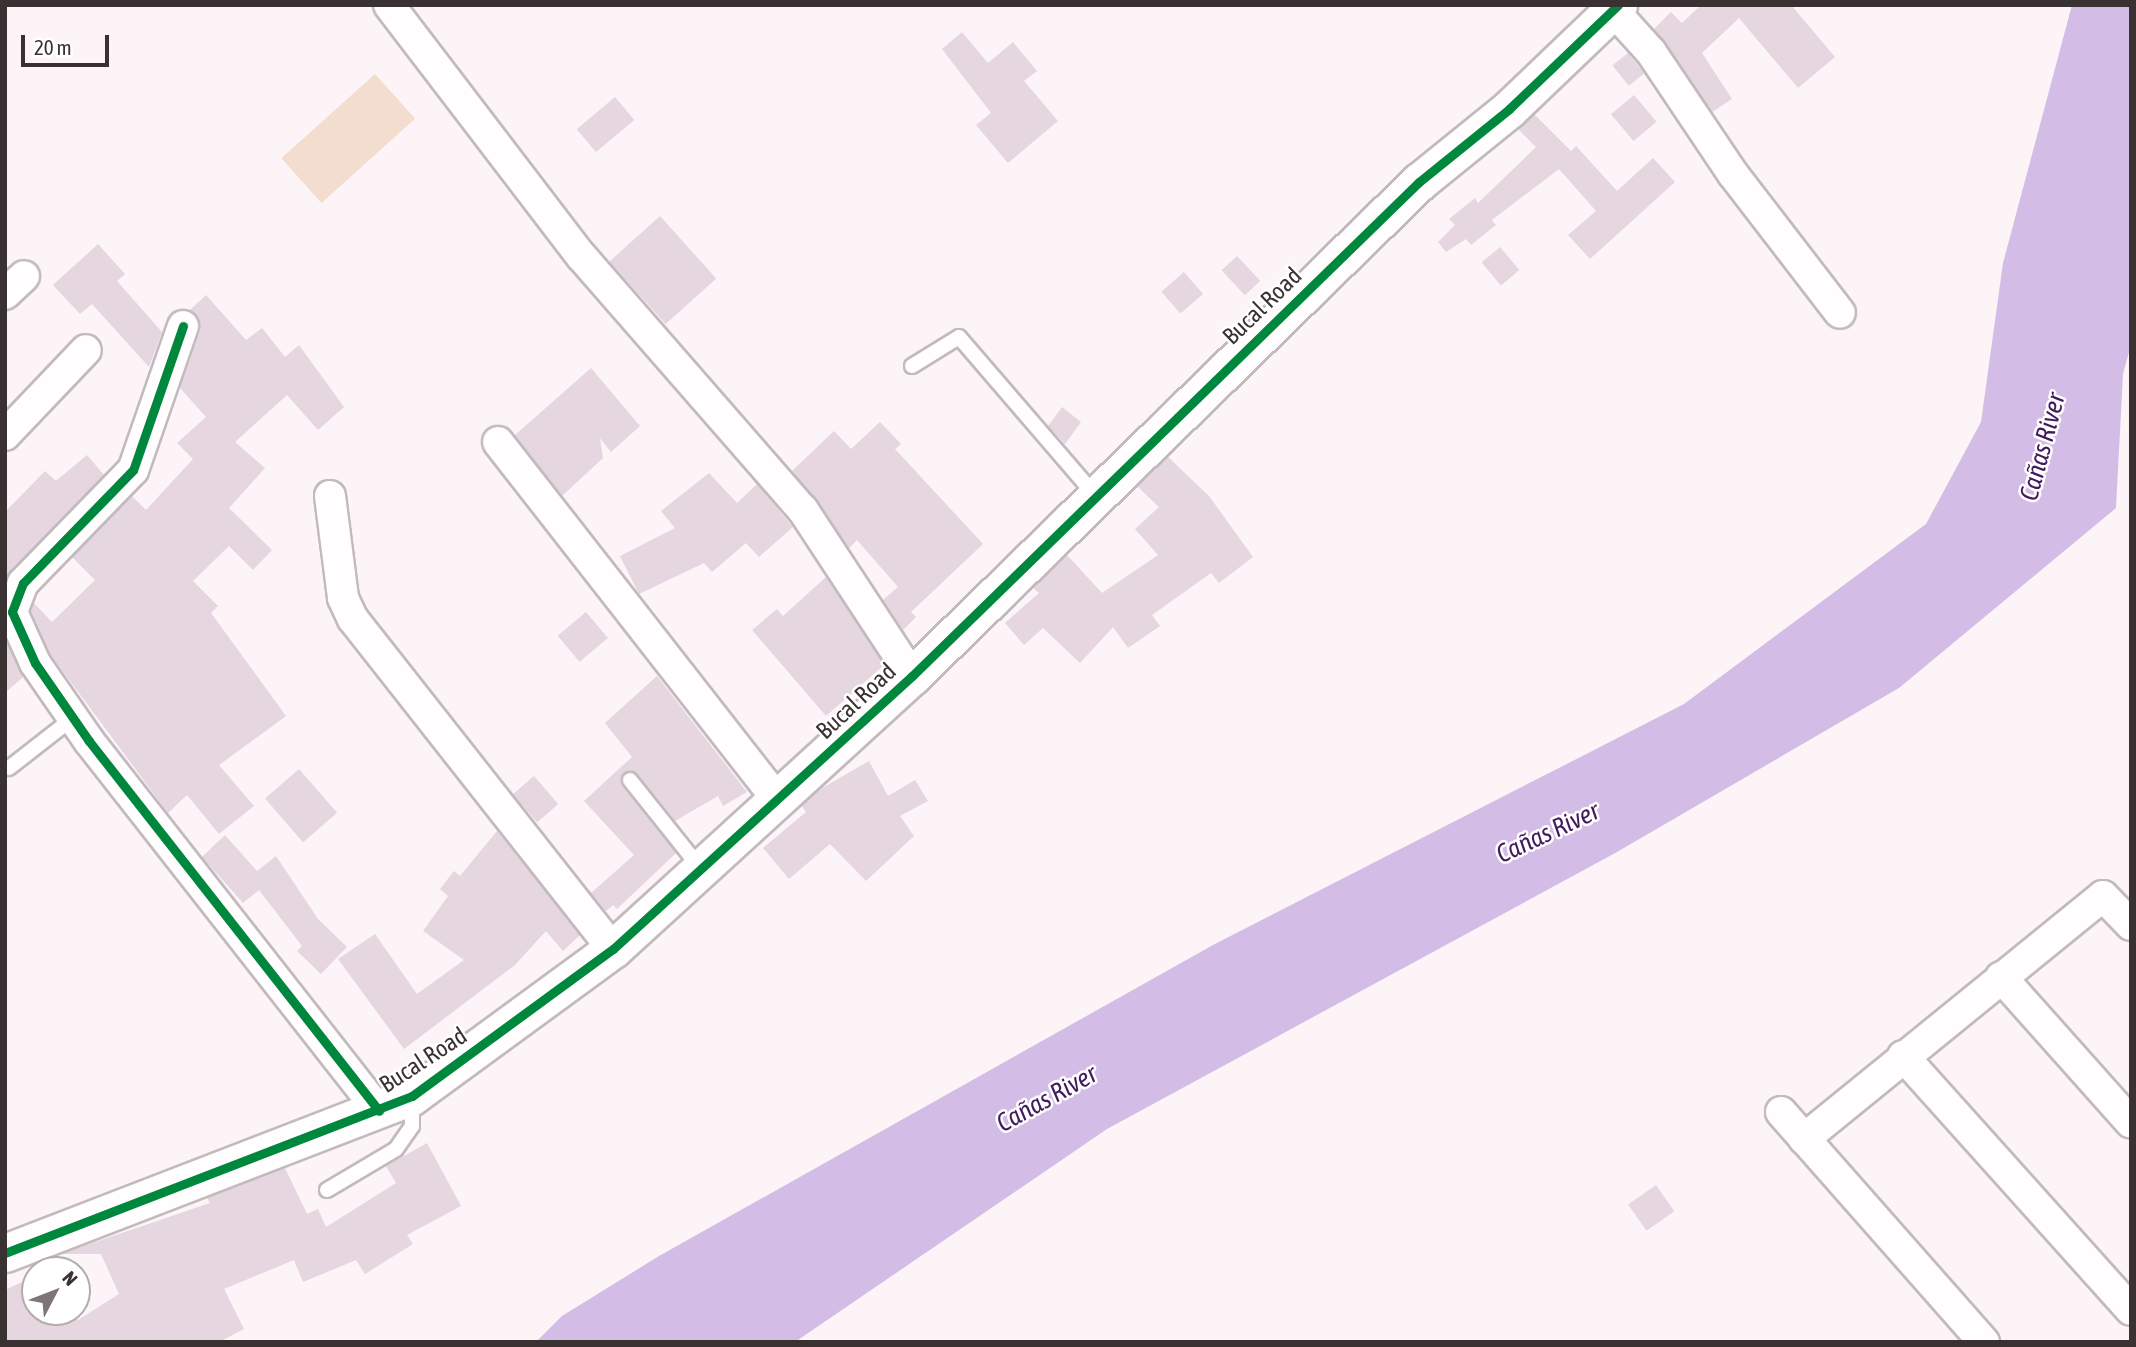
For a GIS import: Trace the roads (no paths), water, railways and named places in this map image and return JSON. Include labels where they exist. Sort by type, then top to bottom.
[{"type":"street","points":[[389,5],[582,257],[803,510],[912,676]]},
{"type":"street","points":[[1616,8],[1651,52],[1733,174],[1840,313]]},
{"type":"street","name":"Bucal Road","points":[[5,1253],[379,1111],[412,1096],[613,949],[912,676],[1094,494],[1419,181],[1509,109],[1616,8]]},
{"type":"street","points":[[183,326],[133,470],[23,583],[9,615],[35,663],[74,718],[379,1111]]},
{"type":"street","points":[[5,435],[86,350]]},
{"type":"street","points":[[498,442],[778,800]]},
{"type":"street","points":[[330,496],[343,598],[353,619],[613,949]]},
{"type":"street","points":[[1804,1139],[2103,895],[2131,925]]},
{"type":"street","points":[[2001,977],[2131,1123]]},
{"type":"street","points":[[1903,1056],[2131,1310]]},
{"type":"street","points":[[1781,1112],[1984,1342]]},
{"type":"lane","points":[[912,366],[959,337],[1094,494]]},
{"type":"lane","points":[[9,768],[74,718]]},
{"type":"lane","points":[[630,780],[701,869]]},
{"type":"lane","points":[[327,1190],[396,1149],[412,1126],[412,1096]]},
{"type":"water","name":"Cañas River","points":[[2072,5],[2131,5],[2131,345],[2123,374],[2116,508],[1899,688],[1617,852],[1107,1129],[795,1342],[536,1342],[562,1316],[659,1256],[1213,945],[1684,704],[1926,524],[1981,422],[2003,263]]}]
